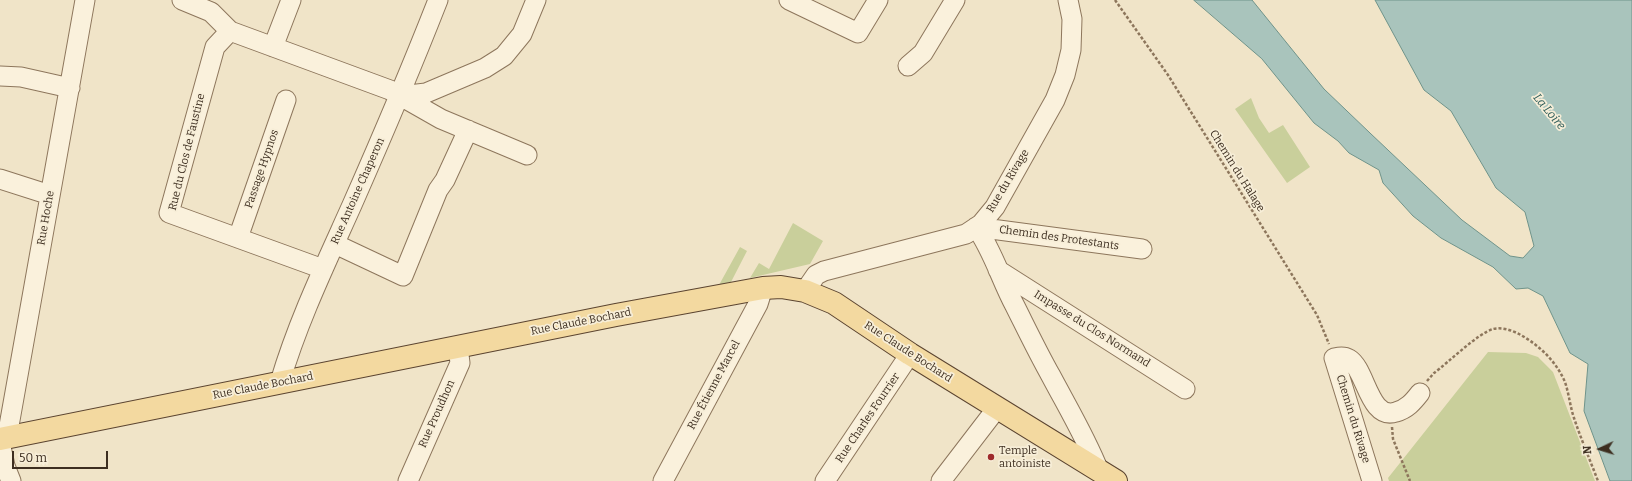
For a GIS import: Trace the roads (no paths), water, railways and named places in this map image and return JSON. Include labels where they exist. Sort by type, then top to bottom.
[{"type":"main road","name":"Rue Claude Bochard","points":[[2,439],[616,315],[763,288],[781,287],[805,291],[834,303],[910,354],[1108,476]]},
{"type":"street","name":"Rue Hoche","points":[[2,439],[50,195],[85,0]]},
{"type":"street","points":[[182,0],[211,12],[230,31],[390,90],[441,119],[527,155]]},
{"type":"street","points":[[273,47],[291,0]]},
{"type":"street","name":"Rue Antoine Chaperon","points":[[280,382],[286,362],[324,268],[400,96],[438,0]]},
{"type":"street","points":[[400,96],[426,92],[485,68],[504,56],[522,34],[536,0]]},
{"type":"street","points":[[789,0],[858,33],[878,0]]},
{"type":"street","points":[[908,66],[923,53],[955,0]]},
{"type":"street","name":"Rue du Rivage","points":[[805,291],[816,276],[824,271],[966,234],[976,227],[996,207],[1055,100],[1065,75],[1071,50],[1072,19],[1068,0]]},
{"type":"street","name":"Rue du Clos de Faustine","points":[[230,31],[215,47],[169,213],[324,268]]},
{"type":"street","points":[[0,76],[21,77],[70,88]]},
{"type":"street","name":"Passage Hypnos","points":[[238,238],[286,100]]},
{"type":"street","points":[[335,244],[403,276],[438,190],[445,180],[468,130]]},
{"type":"street","points":[[0,179],[50,195]]},
{"type":"street","points":[[976,227],[986,241],[1007,292],[1079,426],[1108,476]]},
{"type":"street","name":"Chemin des Protestants","points":[[976,227],[1142,249]]},
{"type":"street","name":"Impasse du Clos Normand","points":[[998,270],[1185,388]]},
{"type":"street","name":"Rue Étienne Marcel","points":[[663,481],[758,304],[763,288]]},
{"type":"street","name":"Rue Proudhon","points":[[408,481],[460,363],[458,347]]},
{"type":"street","name":"Rue Charles Fourrier","points":[[825,481],[910,354]]},
{"type":"street","name":"Chemin du Rivage","points":[[1372,481],[1334,358],[1343,357],[1350,359],[1355,365],[1374,402],[1383,411],[1390,414],[1402,410],[1413,402],[1420,393]]},
{"type":"street","points":[[941,481],[997,408]]},
{"type":"street","points":[[2,439],[5,466],[11,481]]},
{"type":"water","name":"La Loire","points":[[1194,0],[1252,0],[1324,89],[1370,133],[1462,220],[1510,256],[1523,258],[1534,246],[1525,212],[1496,188],[1451,111],[1424,90],[1375,0],[1632,0],[1632,481],[1610,481],[1584,411],[1588,364],[1570,353],[1543,296],[1528,288],[1516,289],[1493,267],[1441,238],[1413,216],[1383,183],[1379,170],[1349,153],[1338,141],[1314,123],[1262,59]]},
{"type":"place","name":"Temple antoiniste","points":[[991,457]]}]
